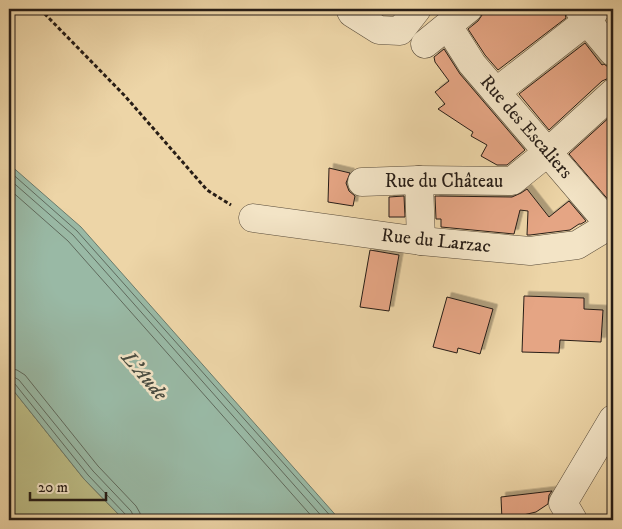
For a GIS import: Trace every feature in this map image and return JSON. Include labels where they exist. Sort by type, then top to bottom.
[{"type":"street","points":[[350,9],[352,13],[379,30],[400,31],[417,9]]},
{"type":"street","points":[[496,92],[587,13],[613,52]]},
{"type":"street","points":[[425,44],[458,17]]},
{"type":"street","name":"Rue des Escaliers","points":[[458,17],[472,64],[612,222]]},
{"type":"street","name":"Rue du Château","points":[[362,182],[419,180],[512,181],[548,152],[613,93]]},
{"type":"street","points":[[419,180],[422,241]]},
{"type":"street","name":"Rue du Larzac","points":[[253,218],[422,241],[530,251],[577,245],[612,222]]},
{"type":"street","points":[[573,520],[563,503],[613,419]]},
{"type":"path","points":[[40,9],[125,96],[207,190],[253,218]]},
{"type":"green space","points":[[9,385],[84,479],[124,520],[9,520]]},
{"type":"water","name":"L'Aude","points":[[9,164],[81,227],[340,520],[124,520],[84,479],[9,385]]},
{"type":"building","points":[[483,9],[564,9],[566,18],[498,70],[485,55],[468,29],[478,21]]},
{"type":"building","points":[[585,43],[602,65],[613,67],[613,78],[602,81],[549,130],[519,94]]},
{"type":"building","points":[[444,49],[460,74],[525,150],[507,165],[497,165],[481,156],[487,145],[471,136],[473,132],[438,109],[445,104],[435,92],[449,81],[435,62],[434,57]]},
{"type":"building","points":[[613,114],[613,203],[611,203],[569,154]]},
{"type":"building","points":[[329,168],[350,173],[346,183],[349,191],[355,196],[353,206],[328,202]]},
{"type":"building","points":[[527,189],[549,217],[569,201],[586,221],[570,230],[527,235],[528,211],[520,210],[514,234],[441,227],[441,219],[436,219],[435,196],[512,197]]},
{"type":"building","points":[[404,196],[405,217],[389,217],[389,197]]},
{"type":"building","points":[[370,250],[399,255],[389,311],[360,307]]},
{"type":"building","points":[[524,296],[584,298],[584,309],[603,310],[601,342],[560,340],[559,353],[522,352]]},
{"type":"building","points":[[447,297],[493,309],[480,354],[458,348],[457,353],[433,347]]},
{"type":"building","points":[[552,491],[549,495],[548,504],[536,512],[502,520],[501,497]]}]
